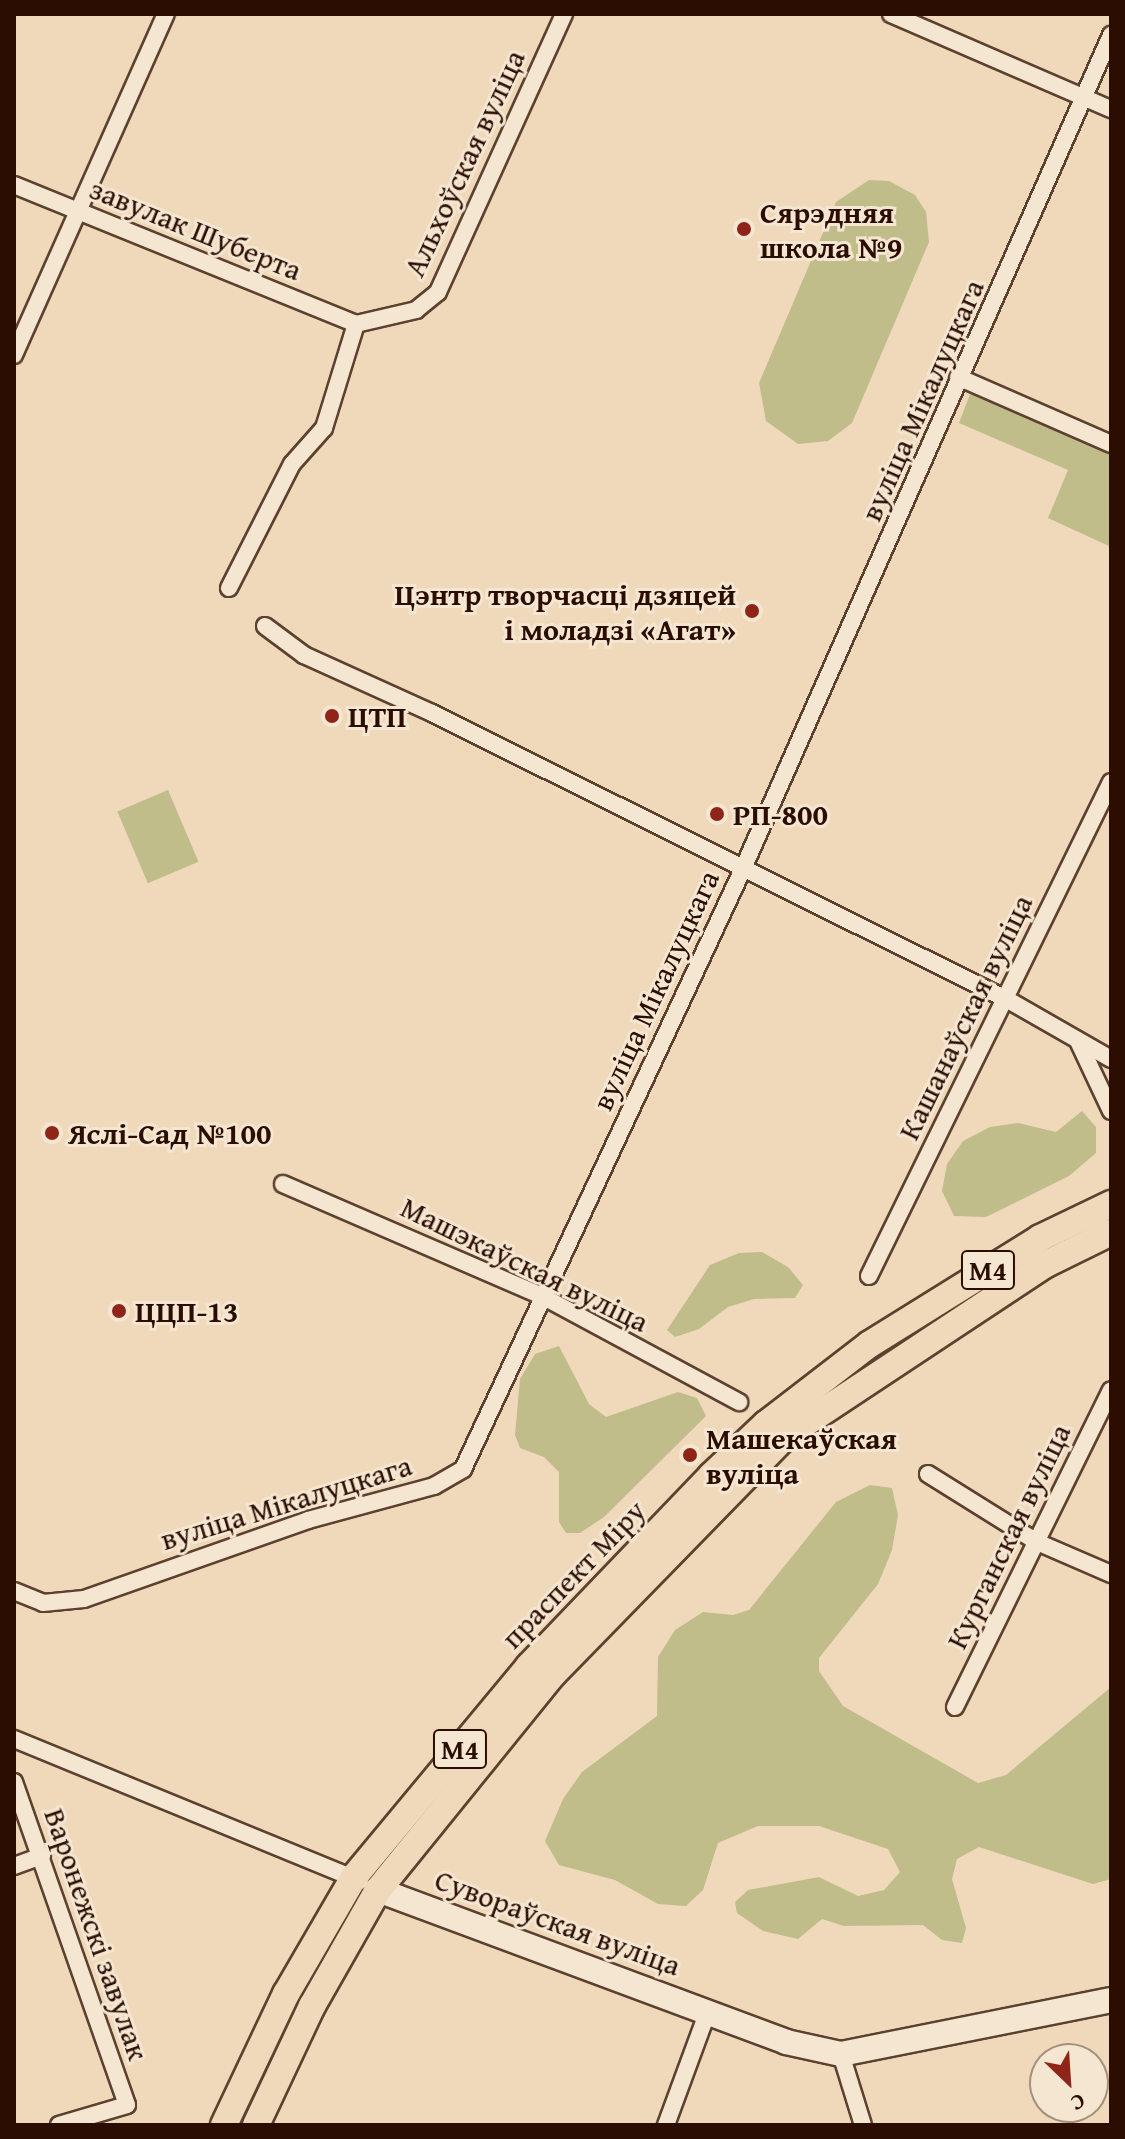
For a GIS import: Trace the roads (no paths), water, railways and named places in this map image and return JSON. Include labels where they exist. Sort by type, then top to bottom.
[{"type":"main road","name":"праспект Міру","points":[[224,2125],[286,1994],[354,1877],[529,1666],[766,1424],[870,1344],[1040,1238],[1111,1204]]},
{"type":"main road","name":"праспект Міру","points":[[256,2125],[312,2006],[378,1890],[552,1675],[783,1438],[1046,1264],[1111,1232]]},
{"type":"main road","name":"Сувораўская вуліца","points":[[378,1890],[786,2042],[841,2054],[1105,2002]]},
{"type":"street","points":[[14,355],[166,14]]},
{"type":"street","name":"Альхоўская вуліца","points":[[356,324],[416,310],[438,292],[564,14]]},
{"type":"street","points":[[891,14],[1111,109]]},
{"type":"street","name":"вуліца Мікалуцкага","points":[[14,1591],[43,1603],[63,1605],[308,1520],[434,1486],[463,1469],[742,871],[958,377],[1029,229],[1111,35]]},
{"type":"street","name":"завулак Шуберта","points":[[14,185],[356,324]]},
{"type":"street","points":[[229,588],[292,464],[324,428],[356,324]]},
{"type":"street","points":[[958,377],[1111,444]]},
{"type":"street","points":[[265,626],[304,655],[432,713],[742,871],[1008,1000],[1111,1060],[1099,1078]]},
{"type":"street","name":"Кашанаўская вуліца","points":[[869,1276],[1008,1000],[1111,782]]},
{"type":"street","points":[[1079,1043],[1099,1078],[1111,1111]]},
{"type":"street","name":"Машэкаўская вуліца","points":[[283,1184],[542,1296],[739,1402]]},
{"type":"street","name":"Курганская вуліца","points":[[955,1707],[1111,1390]]},
{"type":"street","points":[[928,1474],[1037,1542],[1111,1574]]},
{"type":"street","name":"Сувораўская вуліца","points":[[14,1739],[354,1877],[378,1890]]},
{"type":"street","name":"Варонежскі завулак","points":[[14,1782],[127,2105],[59,2125]]},
{"type":"street","points":[[14,1866],[42,1856]]},
{"type":"street","points":[[666,2125],[708,2011]]},
{"type":"street","points":[[841,2054],[863,2125]]},
{"type":"place","name":"Сярэдняя школа №9","points":[[744,229]]},
{"type":"place","name":"Цэнтр творчасці дзяцей і моладзі «Агат»","points":[[752,611]]},
{"type":"place","name":"ЦТП","points":[[332,716]]},
{"type":"place","name":"РП-800","points":[[717,814]]},
{"type":"place","name":"Яслі-Сад №100","points":[[52,1133]]},
{"type":"place","name":"ЦЦП-13","points":[[119,1311]]},
{"type":"place","name":"Машекаўская вуліца","points":[[690,1455]]}]
